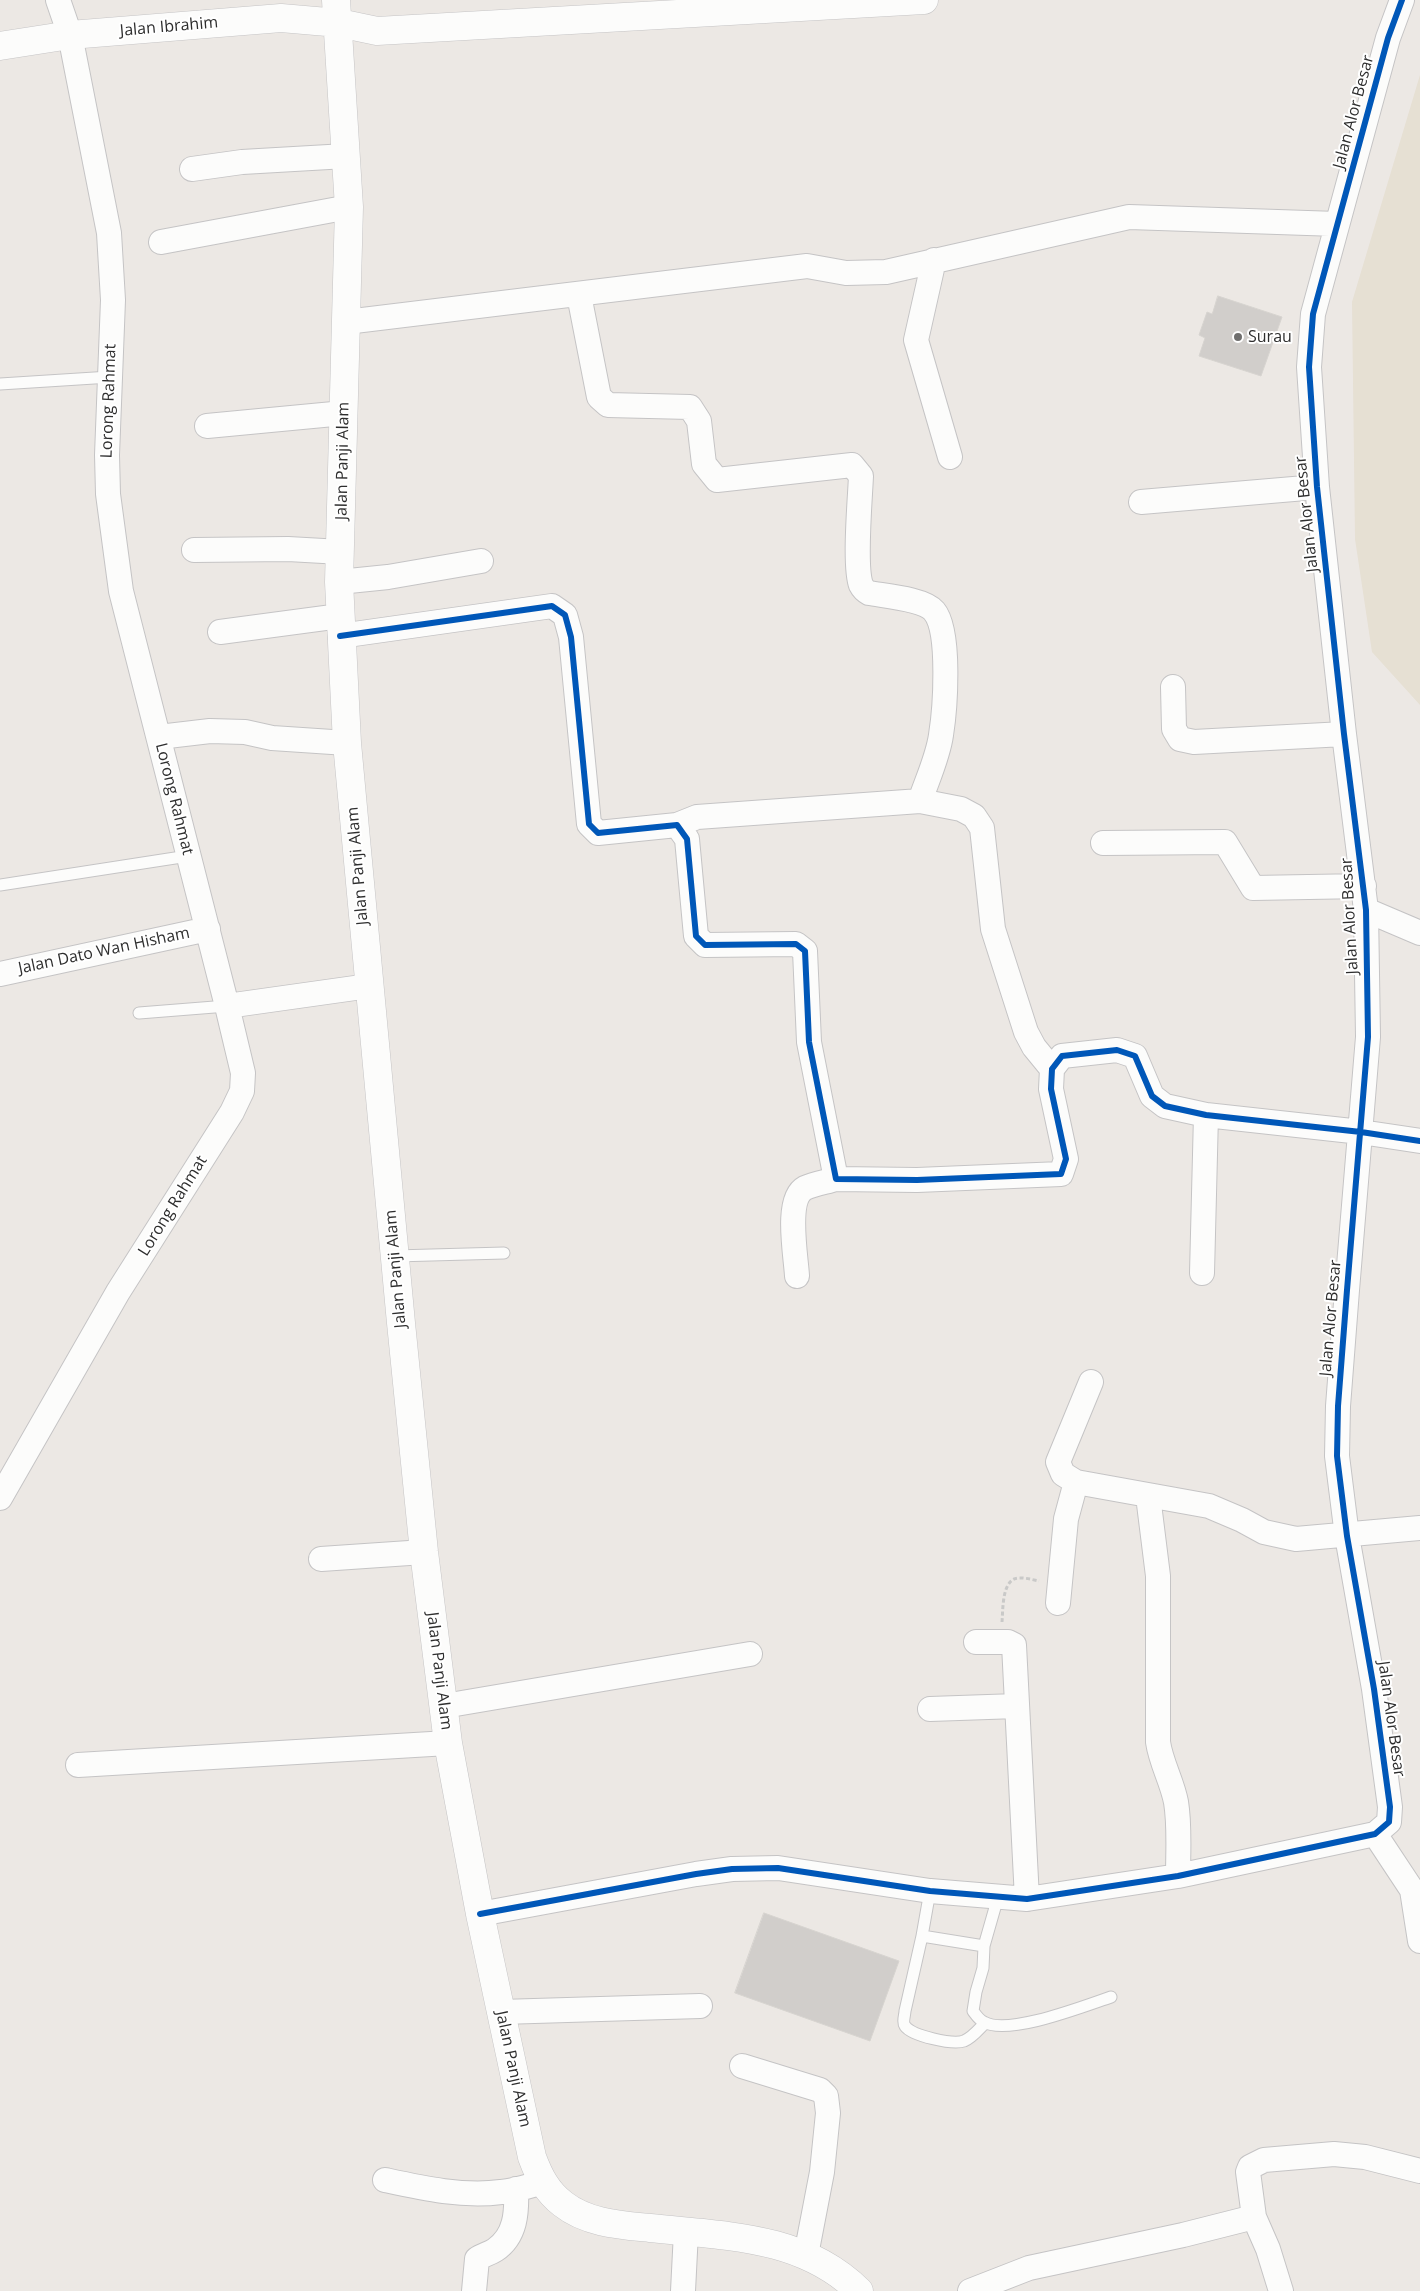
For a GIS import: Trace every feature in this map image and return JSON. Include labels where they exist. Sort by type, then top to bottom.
[{"type":"main road","name":"Jalan Ibrahim","points":[[0,46],[70,35],[281,18],[338,11],[377,30],[924,0]]},
{"type":"main road","name":"Jalan Panji Alam","points":[[338,11],[349,207],[339,582],[347,743],[424,1552],[448,1743],[480,1914],[532,2158],[543,2182],[563,2204],[579,2214],[603,2222],[734,2237],[766,2243],[806,2255],[827,2264],[844,2276],[859,2291]]},
{"type":"street","name":"Lorong Rahmat","points":[[0,1498],[118,1292],[232,1112],[242,1091],[243,1073],[122,591],[108,494],[107,454],[113,300],[109,233],[70,35],[58,0]]},
{"type":"street","name":"Jalan Alor Besar","points":[[1375,1834],[1389,1822],[1390,1807],[1374,1689],[1347,1536],[1337,1456],[1338,1406],[1368,1037],[1366,910],[1344,734],[1317,487],[1309,367],[1313,314],[1388,38],[1402,0]]},
{"type":"street","points":[[192,169],[242,162],[346,156]]},
{"type":"street","points":[[161,242],[349,207]]},
{"type":"street","points":[[346,322],[806,266],[846,273],[886,272],[1129,217],[1337,224]]},
{"type":"street","points":[[934,260],[916,340],[950,456]]},
{"type":"street","points":[[579,295],[599,397],[608,405],[690,407],[699,421],[704,464],[718,480],[852,465],[861,476],[860,584],[864,591],[869,593],[923,604],[934,611],[942,626],[946,661],[941,737],[920,801]]},
{"type":"street","points":[[207,426],[344,413]]},
{"type":"street","points":[[1141,502],[1317,487]]},
{"type":"street","points":[[194,550],[288,549],[341,552]]},
{"type":"street","points":[[339,582],[388,577],[481,561]]},
{"type":"street","points":[[220,632],[340,626],[552,606],[565,615],[572,637],[589,824],[598,833],[677,825],[697,817],[920,801],[961,809],[974,816],[982,828],[993,929],[1026,1032],[1034,1047],[1052,1069]]},
{"type":"street","points":[[1173,687],[1174,729],[1180,739],[1194,742],[1344,734]]},
{"type":"street","points":[[159,736],[210,731],[245,732],[272,738],[347,743]]},
{"type":"street","points":[[677,825],[687,840],[696,936],[704,945],[796,944],[805,951],[809,1042],[836,1179]]},
{"type":"street","points":[[1104,843],[1225,842],[1252,888],[1364,886]]},
{"type":"street","points":[[1366,910],[1420,933]]},
{"type":"street","name":"Jalan Dato Wan Hisham","points":[[0,974],[208,929]]},
{"type":"street","points":[[227,1006],[369,986]]},
{"type":"street","points":[[797,1276],[794,1226],[797,1196],[804,1189],[836,1179],[917,1180],[1061,1174],[1066,1159],[1051,1089],[1052,1069],[1062,1056],[1117,1050],[1135,1056],[1152,1096],[1165,1106],[1206,1115],[1361,1132],[1420,1141]]},
{"type":"street","points":[[1202,1272],[1206,1115]]},
{"type":"street","points":[[1091,1382],[1058,1462],[1062,1474],[1076,1482],[1209,1506],[1264,1532],[1296,1539],[1347,1536],[1420,1528]]},
{"type":"street","points":[[1059,1593],[1066,1519],[1076,1482]]},
{"type":"street","points":[[1148,1496],[1158,1576],[1158,1742],[1161,1760],[1170,1778],[1176,1804],[1178,1876]]},
{"type":"street","points":[[321,1559],[424,1552]]},
{"type":"street","points":[[976,1642],[1008,1642],[1014,1645],[1027,1899]]},
{"type":"street","points":[[444,1706],[750,1654]]},
{"type":"street","points":[[930,1709],[1017,1706]]},
{"type":"street","points":[[78,1765],[448,1743]]},
{"type":"street","points":[[480,1914],[732,1869],[778,1868],[930,1890],[1027,1899],[1178,1876],[1375,1834],[1412,1890],[1420,1941]]},
{"type":"street","points":[[500,2012],[700,2006]]},
{"type":"street","points":[[742,2066],[820,2090],[826,2096],[828,2113],[822,2172],[806,2255]]},
{"type":"street","points":[[1281,2291],[1268,2249],[1254,2217],[1248,2172],[1250,2166],[1264,2160],[1334,2154],[1365,2157],[1420,2171]]},
{"type":"street","points":[[385,2180],[435,2190],[488,2193],[516,2190],[543,2182]]},
{"type":"street","points":[[474,2291],[477,2259],[501,2246],[513,2228],[516,2210],[516,2190]]},
{"type":"street","points":[[970,2291],[1029,2268],[1183,2235],[1254,2217]]},
{"type":"street","points":[[682,2291],[686,2232]]},
{"type":"lane","points":[[0,384],[110,376]]},
{"type":"lane","points":[[0,885],[188,856]]},
{"type":"lane","points":[[139,1013],[227,1006]]},
{"type":"lane","points":[[395,1256],[504,1253]]},
{"type":"lane","points":[[930,1890],[905,2011],[904,2022],[906,2027],[912,2032],[951,2044],[963,2042],[975,2034],[984,2023]]},
{"type":"lane","points":[[998,1897],[984,1946],[983,1968],[973,2011],[984,2023],[1004,2025],[1028,2023],[1111,1997]]},
{"type":"lane","points":[[922,1936],[984,1946]]},
{"type":"path","points":[[1000,1642],[1004,1599],[1009,1584],[1015,1579],[1020,1578],[1059,1593]]},
{"type":"shaded area","points":[[1420,75],[1420,705],[1372,652],[1355,539],[1352,302]]},
{"type":"building","name":"Surau","points":[[1218,296],[1282,317],[1261,376],[1199,356],[1205,338],[1199,335],[1207,312],[1212,314]]},
{"type":"building","points":[[764,1913],[899,1961],[870,2041],[735,1993]]},
{"type":"cycle path","points":[[480,1914],[732,1869],[778,1868],[930,1891],[1027,1899],[1178,1876],[1375,1834],[1389,1822],[1390,1807],[1374,1689],[1347,1536],[1337,1456],[1338,1406],[1368,1037],[1366,910],[1344,734],[1317,487],[1309,367],[1313,314],[1388,38],[1402,0]]},
{"type":"cycle path","points":[[340,636],[552,606],[565,615],[571,637],[589,824],[598,833],[677,825],[687,839],[696,936],[705,945],[796,944],[805,951],[809,1042],[836,1179],[917,1180],[1061,1174],[1066,1159],[1051,1089],[1052,1069],[1062,1056],[1117,1050],[1135,1056],[1152,1096],[1165,1106],[1206,1115],[1361,1132],[1420,1141]]},
{"type":"place","name":"Surau","points":[[1238,337]]}]
